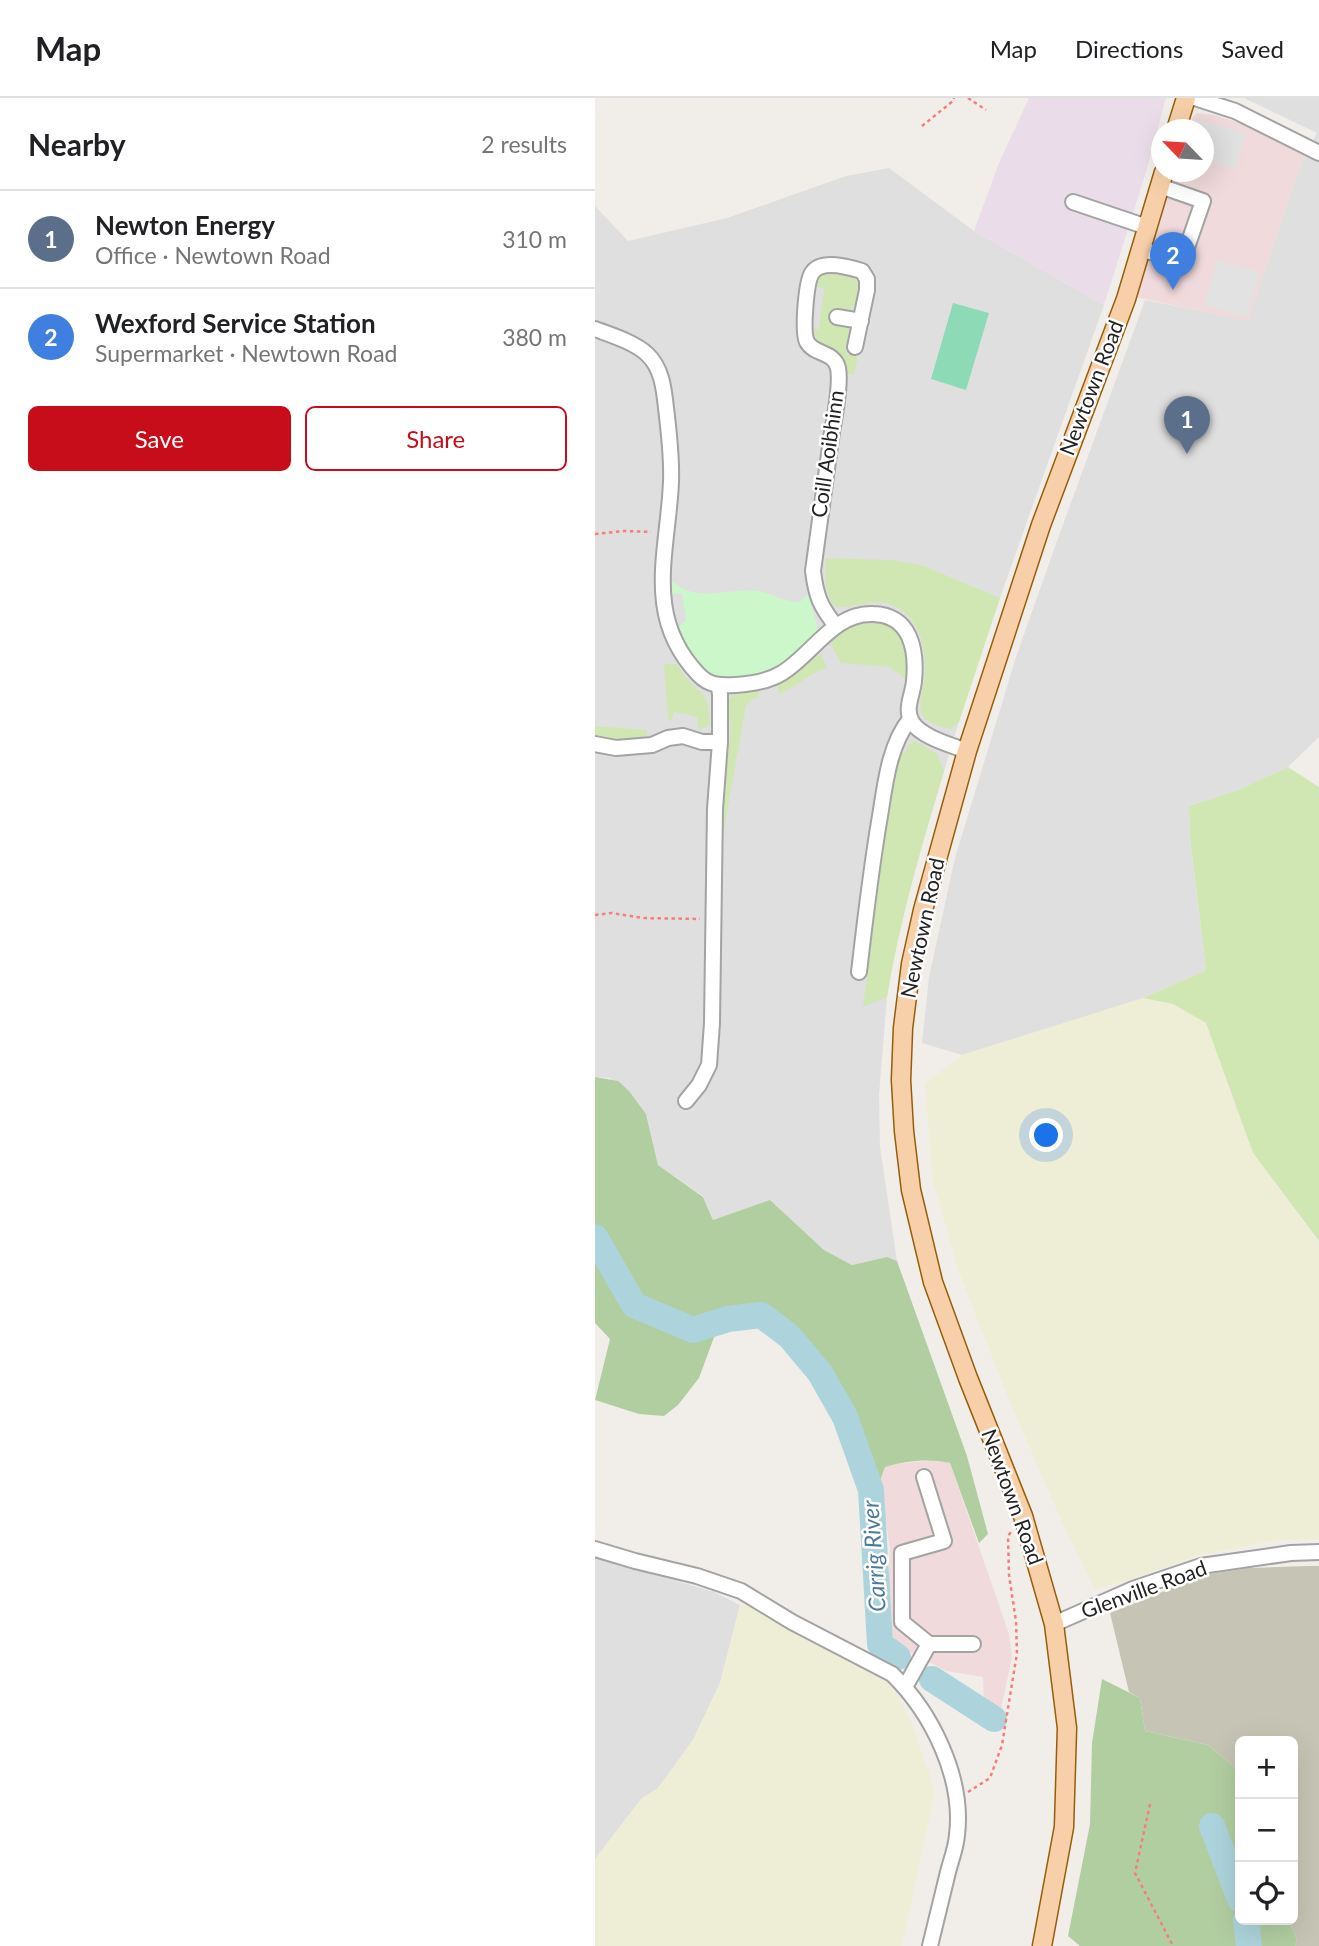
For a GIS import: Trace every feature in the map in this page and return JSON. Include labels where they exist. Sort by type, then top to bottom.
[{"type":"main road","points":[[1180,119],[1186,98]]},
{"type":"main road","name":"Newtown Road","points":[[1042,1946],[1064,1826],[1067,1728],[1054,1624],[1023,1516],[933,1282],[911,1190],[904,1131],[902,1054],[911,964],[923,910],[967,751],[1041,525],[1126,299],[1161,182]]},
{"type":"street","points":[[1195,98],[1235,111],[1319,153]]},
{"type":"street","points":[[1141,248],[1182,262],[1203,201],[1168,182]]},
{"type":"street","points":[[1073,202],[1147,227]]},
{"type":"street","name":"Coill Aoibhinn","points":[[836,626],[822,610],[815,593],[813,571],[836,410],[839,370],[829,355],[816,351],[807,343],[804,333],[808,282],[817,267],[826,265],[853,268],[862,271],[867,279],[855,347]]},
{"type":"street","points":[[837,317],[860,321]]},
{"type":"street","points":[[595,328],[647,354],[656,364],[663,384],[671,453],[662,586],[665,614],[674,642],[698,674],[719,687],[753,684],[780,675],[801,660],[836,626],[863,614],[876,614],[898,621],[908,633],[914,649],[914,684],[908,709],[910,719],[917,728],[938,741],[967,751]]},
{"type":"street","points":[[686,1101],[699,1085],[709,1065],[715,809],[720,742],[719,687]]},
{"type":"street","points":[[859,972],[870,870],[884,791],[895,747],[910,719]]},
{"type":"street","points":[[595,744],[616,748],[652,745],[668,738],[683,736],[702,742],[720,742]]},
{"type":"street","points":[[924,1477],[944,1541],[902,1553],[902,1622],[929,1644],[973,1644]]},
{"type":"street","points":[[595,1549],[697,1576],[741,1591],[793,1622],[892,1674],[905,1687],[929,1721],[945,1755],[957,1798],[957,1835],[930,1946]]},
{"type":"street","name":"Glenville Road","points":[[1054,1624],[1133,1590],[1201,1566],[1291,1553],[1319,1552]]},
{"type":"street","points":[[905,1687],[929,1644]]},
{"type":"path","points":[[922,126],[954,98]]},
{"type":"path","points":[[968,98],[986,110]]},
{"type":"path","points":[[595,534],[624,531],[665,532]]},
{"type":"path","points":[[595,915],[714,919]]},
{"type":"path","points":[[957,1798],[990,1779],[1002,1745],[1017,1653],[1008,1536]]},
{"type":"path","points":[[1150,1804],[1135,1873],[1173,1946]]},
{"type":"shaded area","points":[[1029,98],[1166,98],[1160,119],[1151,119],[1151,154],[1104,305],[974,231],[999,163]]},
{"type":"shaded area","points":[[1244,98],[1319,98],[1319,737],[1288,767],[1238,790],[1189,806],[1190,837],[1206,970],[1136,1001],[962,1055],[922,1043],[929,977],[955,858],[1016,657],[1145,300],[1248,320],[1291,192],[1305,155],[1317,133]]},
{"type":"shaded area","points":[[1197,113],[1215,115],[1245,125],[1305,155],[1248,321],[1135,297],[1170,182],[1214,182],[1214,119],[1192,119]]},
{"type":"shaded area","points":[[1214,124],[1246,133],[1236,169],[1214,163]]},
{"type":"shaded area","points":[[889,168],[974,231],[1104,305],[974,671],[913,875],[896,944],[887,997],[879,1095],[880,1147],[897,1261],[887,1257],[852,1265],[824,1250],[770,1200],[713,1220],[703,1196],[658,1165],[646,1114],[610,1078],[595,1077],[595,206],[628,241],[727,218],[846,176]]},
{"type":"shaded area","points":[[1217,260],[1260,272],[1247,317],[1204,305]]},
{"type":"shaded area","points":[[935,1460],[950,1463],[1009,1634],[1012,1658],[1001,1708],[984,1705],[983,1677],[946,1671],[908,1651],[890,1634],[886,1623],[890,1549],[883,1504],[874,1486],[885,1467]]},
{"type":"shaded area","points":[[595,1557],[714,1592],[740,1605],[720,1683],[693,1740],[658,1789],[642,1798],[595,1859]]},
{"type":"shaded area","points":[[1319,1566],[1319,1946],[1295,1946],[1297,1940],[1291,1925],[1298,1925],[1298,1736],[1235,1736],[1235,1768],[1208,1745],[1145,1731],[1140,1698],[1129,1692],[1110,1613],[1204,1575],[1249,1568]]},
{"type":"green space","points":[[825,274],[849,275],[854,277],[858,285],[856,304],[847,311],[833,309],[831,320],[844,325],[850,331],[846,354],[858,357],[854,375],[847,374],[839,355],[812,336],[811,329],[819,329],[824,288],[814,287],[815,281]]},
{"type":"green space","points":[[953,303],[989,313],[966,390],[931,379]]},
{"type":"green space","points":[[826,558],[894,560],[924,566],[1000,598],[959,722],[950,729],[930,722],[922,714],[920,705],[925,665],[922,644],[914,624],[908,616],[889,604],[835,607],[827,590]]},
{"type":"green space","points":[[669,577],[678,586],[699,593],[757,591],[800,602],[808,594],[817,634],[784,663],[765,673],[732,679],[712,675],[695,660],[676,629],[686,620],[682,593],[670,595]]},
{"type":"green space","points":[[859,622],[887,624],[899,633],[905,647],[906,679],[890,667],[841,663],[830,644],[842,630]]},
{"type":"green space","points":[[821,653],[827,668],[779,694],[777,683],[797,673]]},
{"type":"green space","points":[[664,664],[677,664],[705,697],[710,725],[698,730],[698,717],[674,712],[671,722],[668,719]]},
{"type":"green space","points":[[759,690],[759,697],[746,706],[722,840],[725,774],[731,730],[727,704],[729,698],[735,695]]},
{"type":"green space","points":[[595,726],[647,730],[647,736],[608,741],[595,737]]},
{"type":"green space","points":[[915,741],[937,754],[944,771],[905,911],[887,997],[863,1007],[888,813],[901,753],[905,753],[909,744]]},
{"type":"green space","points":[[1288,767],[1319,787],[1319,1241],[1253,1153],[1206,1023],[1173,1004],[1143,998],[1206,970],[1190,837],[1189,806],[1238,790]]},
{"type":"green space","points":[[1143,998],[1173,1004],[1206,1023],[1253,1153],[1319,1243],[1319,1539],[1279,1540],[1199,1555],[1095,1589],[1061,1520],[1007,1395],[958,1270],[932,1177],[925,1083],[962,1055]]},
{"type":"green space","points":[[595,1077],[618,1081],[629,1091],[646,1114],[658,1165],[703,1197],[713,1220],[770,1200],[824,1250],[852,1265],[887,1257],[897,1261],[967,1456],[988,1534],[979,1543],[950,1463],[917,1461],[885,1467],[881,1478],[871,1490],[846,1420],[825,1382],[808,1359],[761,1315],[720,1321],[699,1378],[678,1405],[664,1416],[639,1414],[595,1400],[610,1339],[595,1323]]},
{"type":"green space","points":[[740,1605],[750,1606],[892,1684],[912,1724],[935,1791],[902,1946],[595,1946],[595,1859],[642,1798],[658,1788],[693,1740],[720,1683]]},
{"type":"green space","points":[[1102,1679],[1140,1698],[1145,1731],[1208,1745],[1235,1768],[1235,1925],[1291,1925],[1297,1940],[1295,1946],[1080,1946],[1068,1936],[1090,1824],[1092,1743]]},
{"type":"waterway","name":"Carrig River","points":[[595,1237],[634,1305],[693,1330],[728,1319],[761,1315],[789,1336],[820,1373],[845,1417],[871,1490],[880,1644],[898,1657]]},
{"type":"waterway","name":"Carrig River","points":[[932,1679],[994,1719]]},
{"type":"waterway","name":"Carrig River","points":[[1212,1826],[1235,1886]]},
{"type":"waterway","name":"Carrig River","points":[[1247,1925],[1249,1946]]},
{"type":"place","name":"Wexford Service Station","points":[[1173,290]]},
{"type":"place","name":"Newton Energy","points":[[1187,454]]}]
